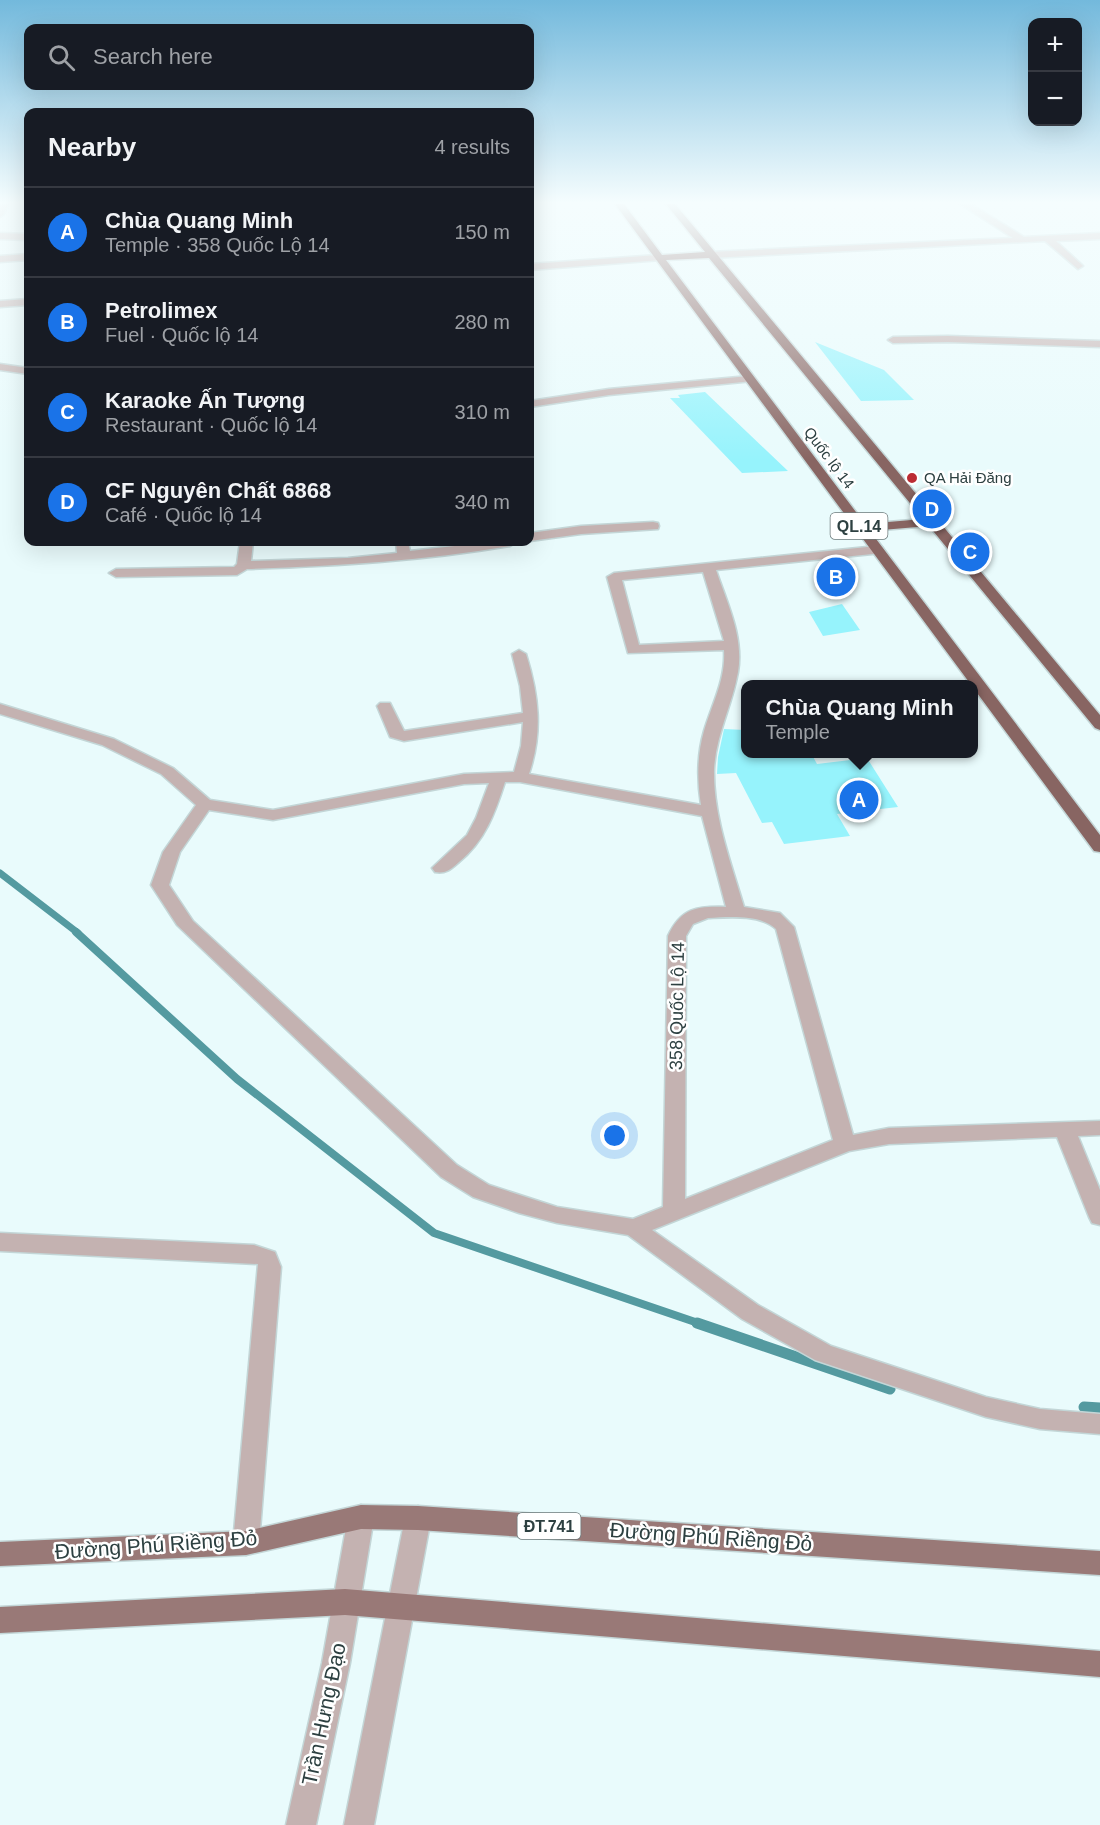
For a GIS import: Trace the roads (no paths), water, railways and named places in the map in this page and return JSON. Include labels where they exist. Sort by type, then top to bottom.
[{"type":"highway","name":"Quốc lộ 14","points":[[681,289],[975,680]]},
{"type":"highway","points":[[738,289],[1100,725]]},
{"type":"highway","points":[[861,528],[932,522]]},
{"type":"highway","name":"Quốc lộ 14","points":[[978,684],[1100,847]]},
{"type":"main road","name":"Đường Phú Riềng Đỏ","points":[[0,1554],[246,1543],[361,1517],[418,1518],[1100,1563]]},
{"type":"main road","points":[[0,1620],[345,1602],[1100,1664]]},
{"type":"street","points":[[0,304],[24,302]]},
{"type":"street","points":[[893,340],[948,339],[1100,344]]},
{"type":"street","points":[[0,367],[24,370]]},
{"type":"street","points":[[534,403],[609,392],[749,379]]},
{"type":"street","points":[[534,536],[581,530],[653,526]]},
{"type":"street","points":[[244,565],[246,546]]},
{"type":"street","points":[[403,546],[404,556]]},
{"type":"street","points":[[116,573],[237,571],[244,565],[348,562],[486,546]]},
{"type":"street","points":[[731,645],[633,650],[614,577],[877,549]]},
{"type":"street","points":[[708,567],[731,645],[731,670],[712,727],[706,755],[712,821],[736,912]]},
{"type":"street","points":[[519,654],[533,716],[526,762],[520,777]]},
{"type":"street","points":[[385,706],[396,734],[404,736],[533,716]]},
{"type":"street","points":[[0,709],[108,742],[167,771],[205,804],[273,815],[464,779],[520,777],[712,821]]},
{"type":"street","points":[[441,868],[466,850],[482,829],[499,777]]},
{"type":"street","points":[[205,804],[162,869],[160,885],[186,925],[449,1171],[481,1191],[527,1207],[557,1215],[634,1228],[750,1312],[823,1353],[986,1407],[1040,1419],[1100,1424]]},
{"type":"street","name":"358 Quốc Lộ 14","points":[[674,1213],[677,936],[682,922],[694,914],[736,912],[774,917],[785,927],[845,1144]]},
{"type":"street","points":[[634,1228],[845,1144],[889,1136],[1100,1128]]},
{"type":"street","points":[[1065,1131],[1100,1216]]},
{"type":"street","points":[[0,1242],[254,1254],[267,1258],[270,1267],[246,1543]]},
{"type":"street","name":"Trần Hưng Đạo","points":[[301,1825],[336,1664],[361,1517]]},
{"type":"street","points":[[359,1825],[399,1605],[418,1518]]},
{"type":"waterway","points":[[0,873],[78,933]]},
{"type":"waterway","points":[[76,932],[237,1079],[434,1233],[701,1324]]},
{"type":"waterway","points":[[697,1323],[890,1389]]},
{"type":"waterway","points":[[1084,1407],[1100,1408]]},
{"type":"place","name":"QA Hải Đăng","points":[[912,478]]},
{"type":"place","name":"CF Nguyên Chất 6868","points":[[932,509]]},
{"type":"place","name":"Karaoke Ấn Tượng","points":[[970,552]]},
{"type":"place","name":"Petrolimex","points":[[836,577]]},
{"type":"place","name":"Chùa Quang Minh","points":[[859,800]]}]
